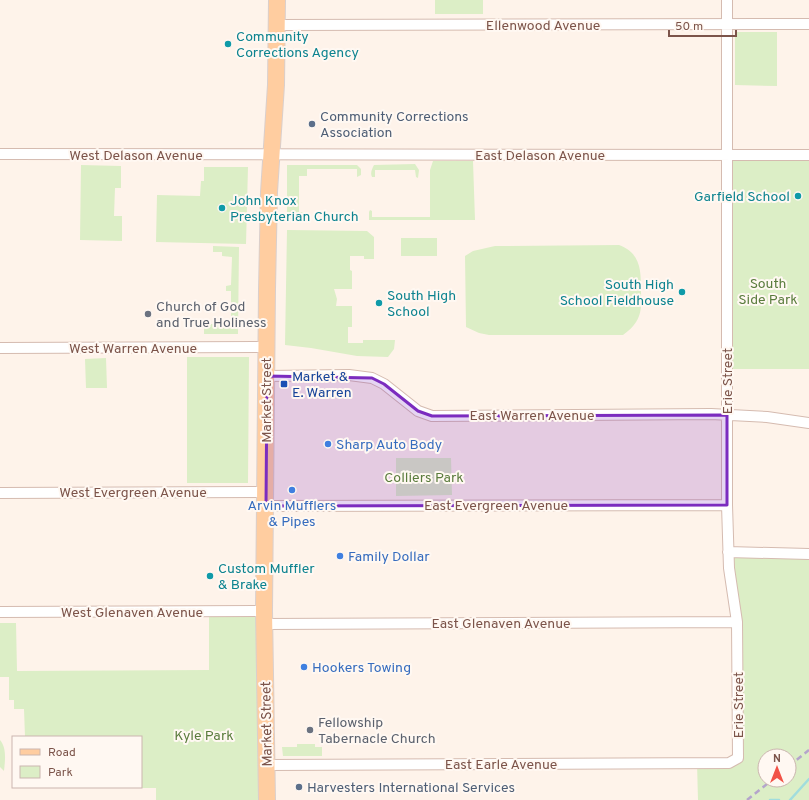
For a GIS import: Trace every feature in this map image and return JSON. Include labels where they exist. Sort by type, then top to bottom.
[{"type":"main road","name":"Market Street","points":[[267,800],[264,618],[267,347],[269,192],[276,85],[277,0]]},
{"type":"street","name":"Erie Street","points":[[727,0],[727,505],[728,552],[737,622],[738,758],[735,761]]},
{"type":"street","name":"Ellenwood Avenue","points":[[277,25],[809,24]]},
{"type":"street","name":"West Delason Avenue","points":[[0,154],[271,155]]},
{"type":"street","name":"East Delason Avenue","points":[[271,155],[809,155]]},
{"type":"street","name":"West Warren Avenue","points":[[0,348],[267,347]]},
{"type":"street","name":"East Warren Avenue","points":[[267,376],[364,376],[384,384],[418,411],[432,416],[727,415],[767,417],[809,423]]},
{"type":"street","name":"West Evergreen Avenue","points":[[0,493],[266,499]]},
{"type":"street","name":"East Evergreen Avenue","points":[[266,499],[727,505]]},
{"type":"street","points":[[728,552],[809,554]]},
{"type":"street","name":"West Glenaven Avenue","points":[[0,612],[264,618]]},
{"type":"street","name":"East Glenaven Avenue","points":[[264,618],[737,622]]},
{"type":"street","name":"East Earle Avenue","points":[[267,765],[729,763],[735,761]]},
{"type":"highlighted area","points":[[267,376],[372,378],[384,384],[418,411],[432,416],[727,415],[727,505],[266,506]]},
{"type":"green space","points":[[435,0],[483,0],[483,14],[435,14]]},
{"type":"green space","points":[[735,32],[777,32],[777,86],[735,85]]},
{"type":"green space","name":"South Side Park","points":[[727,155],[809,155],[809,369],[727,369]]},
{"type":"green space","points":[[433,161],[473,161],[475,220],[369,220],[370,210],[372,211],[372,217],[430,217],[430,170]]},
{"type":"green space","points":[[415,164],[419,170],[418,178],[416,177],[415,170],[375,170],[375,177],[371,176],[374,165]]},
{"type":"green space","points":[[81,165],[121,166],[121,188],[115,188],[114,216],[122,216],[122,241],[80,240]]},
{"type":"green space","points":[[287,165],[357,165],[361,169],[361,175],[357,177],[357,169],[307,169],[307,176],[299,176],[299,212],[306,212],[306,219],[287,219]]},
{"type":"green space","points":[[204,167],[248,167],[246,244],[156,242],[157,195],[200,196],[201,181],[204,181]]},
{"type":"green space","points":[[287,230],[367,231],[374,237],[374,259],[364,259],[364,256],[350,256],[352,289],[334,289],[337,299],[336,306],[352,306],[352,327],[348,327],[348,343],[363,343],[363,340],[395,340],[394,349],[388,357],[357,356],[285,345]]},
{"type":"green space","points":[[401,238],[437,238],[437,256],[401,256]]},
{"type":"green space","points":[[619,245],[626,248],[636,258],[641,276],[640,313],[638,319],[623,335],[489,335],[479,333],[466,327],[465,256],[473,251],[495,246]]},
{"type":"green space","points":[[213,246],[239,247],[238,334],[204,334],[204,324],[220,324],[220,320],[231,320],[231,291],[226,291],[226,286],[231,285],[232,257],[222,256],[222,252],[213,252]]},
{"type":"green space","points":[[187,357],[249,357],[248,483],[187,483]]},
{"type":"green space","points":[[106,358],[107,388],[86,388],[85,359]]},
{"type":"green space","name":"Colliers Park","points":[[396,458],[451,458],[452,495],[396,496]]},
{"type":"green space","points":[[728,552],[809,554],[809,800],[698,800],[697,763],[735,761],[737,622]]},
{"type":"green space","name":"Kyle Park","points":[[209,611],[264,611],[267,800],[156,800],[156,788],[142,788],[142,736],[25,736],[24,709],[14,709],[14,700],[9,700],[9,677],[0,677],[0,623],[16,623],[17,671],[209,670]]},
{"type":"green space","points":[[0,740],[5,751],[4,771],[0,767]]},
{"type":"green space","points":[[297,744],[315,744],[315,747],[322,747],[322,756],[283,756],[282,747],[297,747]]},
{"type":"waterway","points":[[790,800],[809,779]]},
{"type":"waterway","points":[[770,800],[779,800]]},
{"type":"railway","points":[[797,760],[809,750]]},
{"type":"railway","points":[[747,800],[762,788]]},
{"type":"place","name":"Community Corrections Agency","points":[[228,44]]},
{"type":"place","name":"Community Corrections Association","points":[[312,124]]},
{"type":"place","name":"Garfield School","points":[[798,196]]},
{"type":"place","name":"John Knox Presbyterian Church","points":[[222,208]]},
{"type":"place","name":"South High School Fieldhouse","points":[[682,292]]},
{"type":"place","name":"South High School","points":[[379,303]]},
{"type":"place","name":"Church of God and True Holiness","points":[[148,314]]},
{"type":"place","name":"Market & E. Warren","points":[[284,384]]},
{"type":"place","name":"Sharp Auto Body","points":[[328,444]]},
{"type":"place","name":"Arvin Mufflers & Pipes","points":[[292,490]]},
{"type":"place","name":"Family Dollar","points":[[340,556]]},
{"type":"place","name":"Custom Muffler & Brake","points":[[210,576]]},
{"type":"place","name":"Hookers Towing","points":[[304,667]]},
{"type":"place","name":"Fellowship Tabernacle Church","points":[[310,730]]},
{"type":"place","name":"Harvesters International Services","points":[[299,787]]}]
